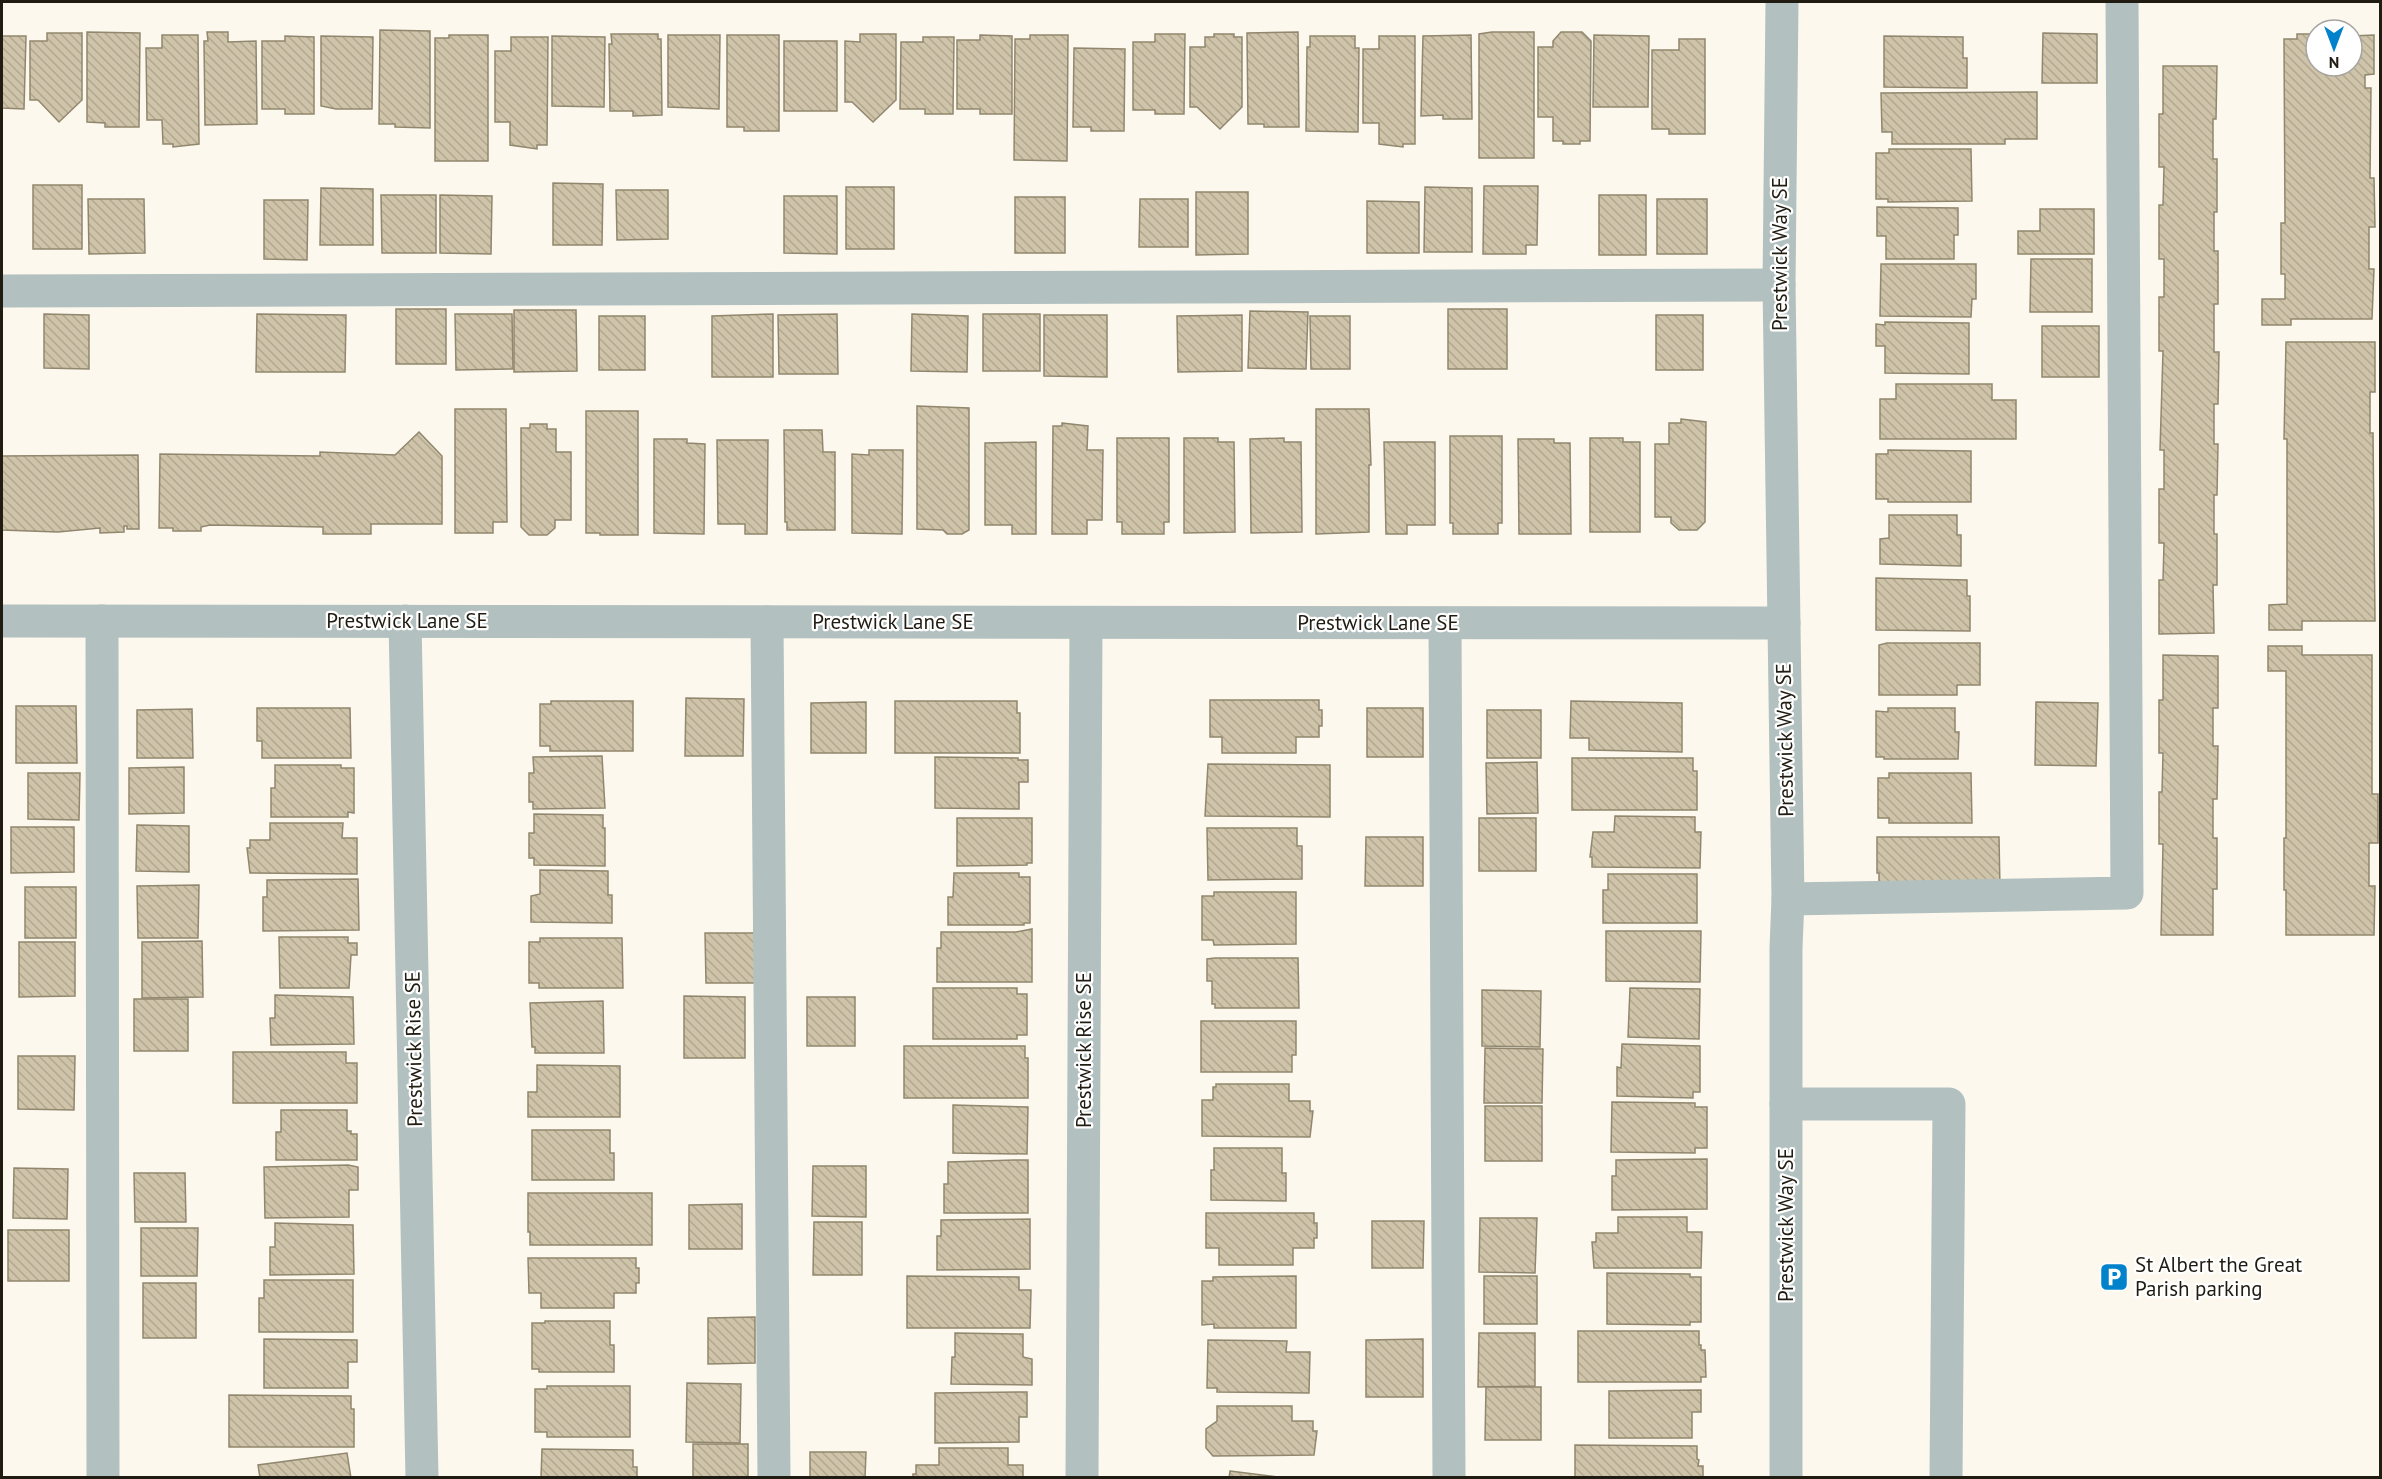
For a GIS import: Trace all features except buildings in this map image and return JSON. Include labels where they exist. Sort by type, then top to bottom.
[{"type":"street","name":"Prestwick Way SE","points":[[1782,2],[1779,285],[1788,899],[1786,1478]]},
{"type":"street","points":[[1788,899],[2127,893],[2121,2]]},
{"type":"street","points":[[2,291],[1779,285]]},
{"type":"street","name":"Prestwick Lane SE","points":[[2,621],[1784,624]]},
{"type":"street","points":[[102,621],[103,1478]]},
{"type":"street","name":"Prestwick Rise SE","points":[[405,621],[422,1478]]},
{"type":"street","points":[[767,622],[774,1478]]},
{"type":"street","name":"Prestwick Rise SE","points":[[1082,1478],[1086,623]]},
{"type":"street","points":[[1445,624],[1449,1478]]},
{"type":"street","points":[[1786,1104],[1949,1104],[1947,1478]]},
{"type":"place","name":"St Albert the Great Parish parking","points":[[2114,1277]]}]
